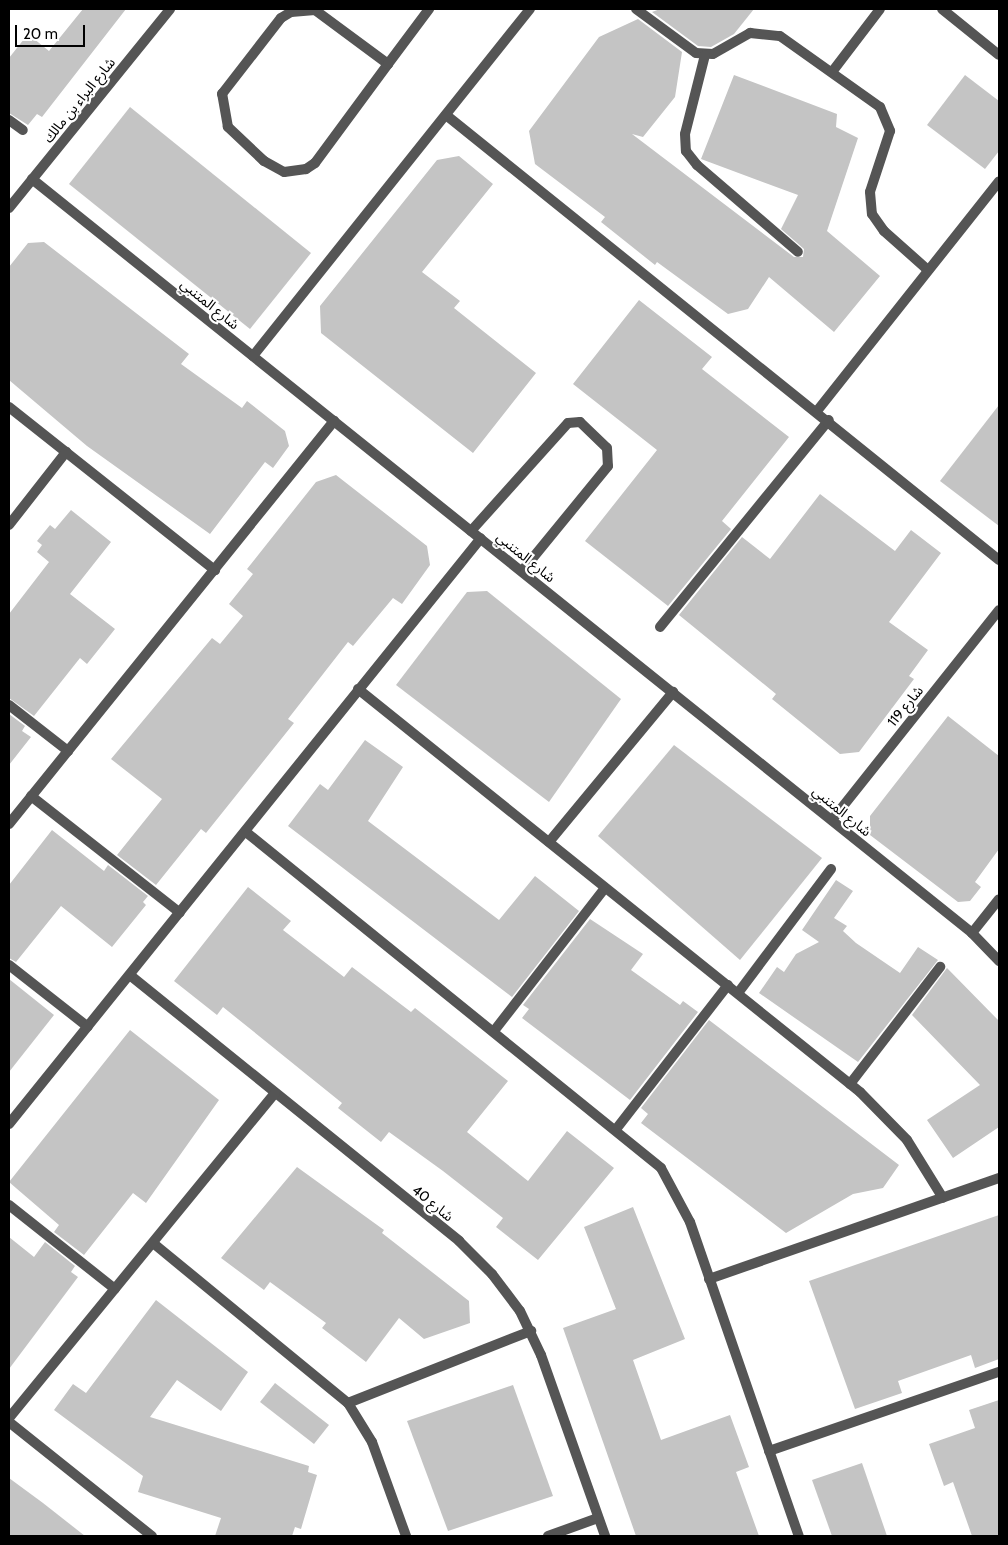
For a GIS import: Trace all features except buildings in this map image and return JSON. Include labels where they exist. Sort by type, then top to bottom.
[{"type":"street","name":"شارع البراء بن مالك","points":[[9,208],[170,9]]},
{"type":"street","points":[[388,64],[327,14],[316,10],[292,12],[273,26],[226,83],[222,116],[273,168],[306,169],[322,154],[388,64],[428,9]]},
{"type":"street","points":[[253,356],[530,9]]},
{"type":"street","points":[[636,9],[688,49],[705,55],[760,31],[780,36],[875,103],[887,118],[888,143],[870,192],[872,214],[884,232],[928,270]]},
{"type":"street","points":[[832,72],[880,9]]},
{"type":"street","points":[[942,9],[999,55]]},
{"type":"street","points":[[705,55],[686,134],[686,151],[696,165],[798,252]]},
{"type":"street","points":[[446,116],[817,411],[999,560]]},
{"type":"street","points":[[9,120],[23,130]]},
{"type":"street","name":"شارع المتنبي","points":[[32,179],[972,933],[999,961]]},
{"type":"street","points":[[817,411],[999,181]]},
{"type":"street","points":[[9,407],[215,570]]},
{"type":"street","points":[[660,627],[828,420]]},
{"type":"street","points":[[9,824],[334,421]]},
{"type":"street","points":[[471,531],[568,422],[580,422],[607,448],[608,466],[522,571]]},
{"type":"street","points":[[9,526],[66,452]]},
{"type":"street","points":[[9,1124],[131,976],[358,689],[481,538]]},
{"type":"street","name":"شارع 119","points":[[832,820],[999,610]]},
{"type":"street","points":[[358,689],[850,1084],[907,1140],[943,1198]]},
{"type":"street","points":[[549,842],[673,692]]},
{"type":"street","points":[[9,705],[68,751]]},
{"type":"street","points":[[31,796],[180,913]]},
{"type":"street","points":[[246,832],[617,1128],[662,1168],[678,1194],[798,1536]]},
{"type":"street","points":[[738,993],[831,870]]},
{"type":"street","points":[[494,1031],[605,888]]},
{"type":"street","points":[[972,933],[999,899]]},
{"type":"street","points":[[9,965],[88,1027]]},
{"type":"street","points":[[850,1084],[940,968]]},
{"type":"street","name":"شارع 40","points":[[131,976],[477,1257],[507,1292],[531,1331],[605,1536]]},
{"type":"street","points":[[617,1128],[728,985]]},
{"type":"street","points":[[9,1418],[275,1093]]},
{"type":"street","points":[[709,1279],[999,1178]]},
{"type":"street","points":[[9,1205],[115,1289]]},
{"type":"street","points":[[153,1243],[348,1403],[372,1442],[406,1536]]},
{"type":"street","points":[[348,1403],[531,1331]]},
{"type":"street","points":[[769,1451],[999,1372]]},
{"type":"street","points":[[9,1422],[152,1536]]},
{"type":"street","points":[[548,1536],[598,1518]]}]
